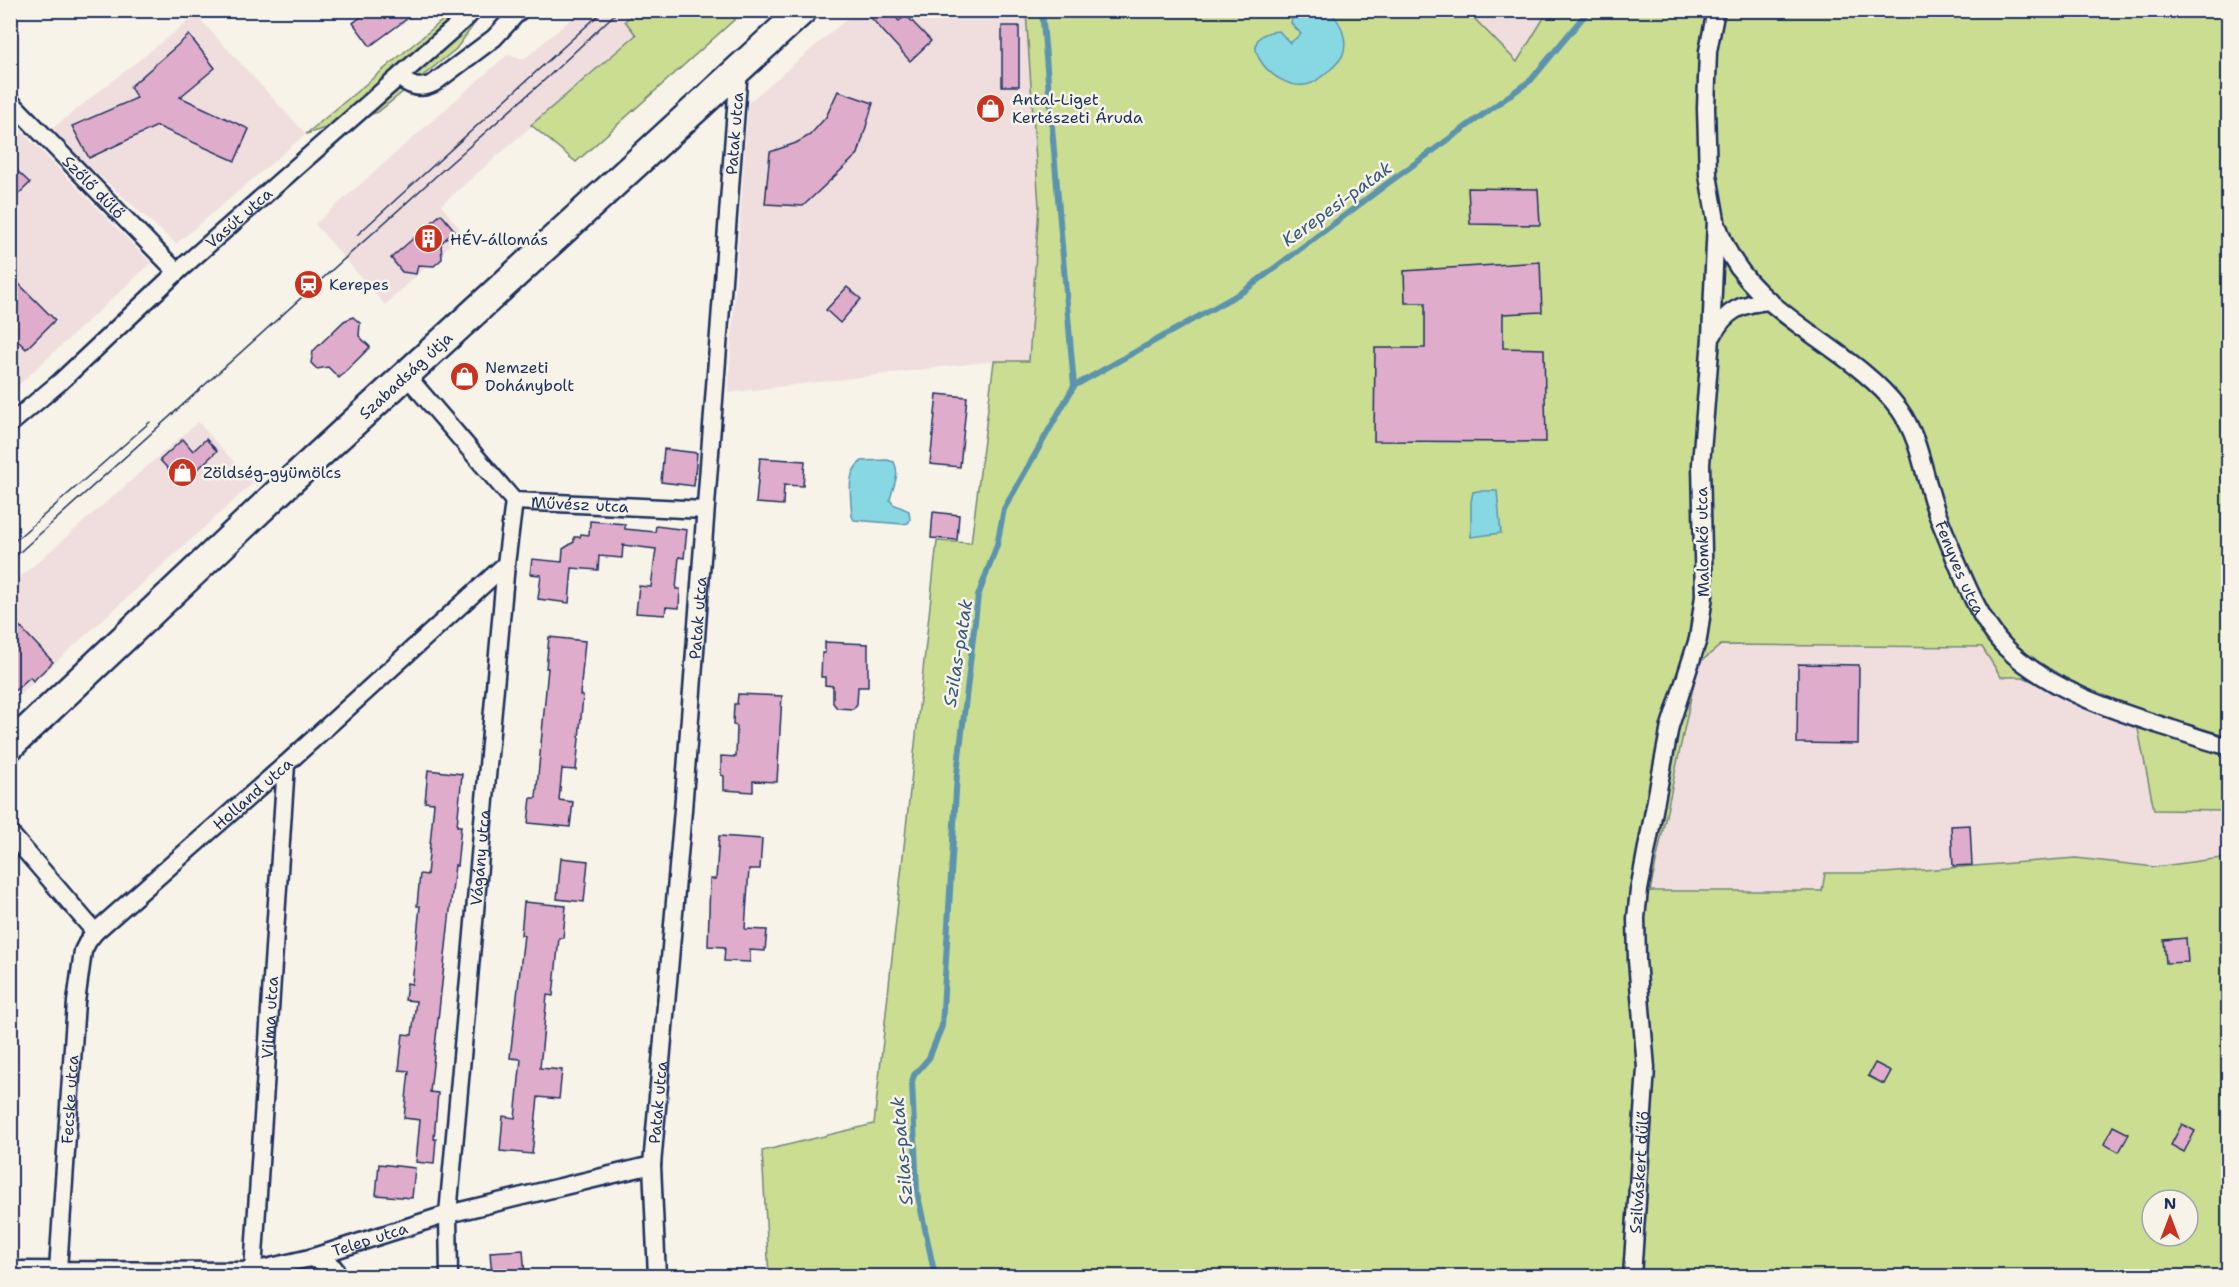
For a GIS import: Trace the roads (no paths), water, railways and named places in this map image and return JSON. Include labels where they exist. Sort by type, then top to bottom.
[{"type":"main road","name":"Szabadság útja","points":[[10,746],[406,375],[803,10]]},
{"type":"street","points":[[400,78],[410,86],[427,87],[494,38],[520,10]]},
{"type":"street","name":"Malomkő utca","points":[[1646,1068],[1636,960],[1639,890],[1670,726],[1698,639],[1704,596],[1701,464],[1711,338],[1716,220],[1708,175],[1706,108],[1708,51],[1716,10]]},
{"type":"street","name":"Vasút utca","points":[[10,424],[60,382],[177,272],[400,78],[467,13]]},
{"type":"street","name":"Patak utca","points":[[657,1276],[652,1166],[683,810],[739,69]]},
{"type":"street","name":"Szőlő dűlő","points":[[10,101],[177,272]]},
{"type":"street","name":"Fenyves utca","points":[[1716,220],[1724,246],[1737,267],[1753,286],[1858,368],[1900,410],[1913,435],[1936,511],[1954,555],[1982,614],[2006,648],[2027,665],[2078,695],[2154,723],[2229,746]]},
{"type":"street","points":[[1711,338],[1718,323],[1729,314],[1751,303],[1770,301]]},
{"type":"street","name":"Művész utca","points":[[406,375],[514,501],[705,510]]},
{"type":"street","name":"Vágány utca","points":[[449,1276],[448,1214],[506,564],[514,501]]},
{"type":"street","name":"Holland utca","points":[[95,932],[286,764],[506,564]]},
{"type":"street","name":"Vilma utca","points":[[253,1270],[286,764]]},
{"type":"street","points":[[10,833],[95,932]]},
{"type":"street","name":"Fecske utca","points":[[58,1270],[76,1002],[83,951],[95,932]]},
{"type":"street","name":"Szilváskert dűlő","points":[[1632,1276],[1646,1068]]},
{"type":"street","name":"Telep utca","points":[[10,1270],[253,1270],[310,1258],[448,1214],[652,1166]]},
{"type":"street","points":[[310,1258],[332,1265],[337,1276]]},
{"type":"water","points":[[1294,10],[1328,11],[1339,22],[1343,33],[1345,47],[1343,55],[1331,69],[1312,83],[1299,85],[1285,82],[1262,64],[1257,53],[1257,42],[1264,35],[1279,31],[1290,43],[1301,34],[1291,23]]},
{"type":"water","points":[[862,461],[894,462],[897,472],[890,500],[893,504],[909,511],[910,520],[902,524],[854,520],[850,493],[853,472]]},
{"type":"water","points":[[1497,491],[1501,533],[1471,537],[1471,502],[1473,492]]},
{"type":"waterway","name":"Szilas-patak","points":[[935,1276],[917,1191],[912,1082],[914,1075],[929,1058],[942,1026],[957,774],[978,596],[997,545],[1004,509],[1074,386],[1042,10]]},
{"type":"waterway","name":"Kerepesi-patak","points":[[1074,386],[1244,291],[1531,80],[1589,10]]},
{"type":"tram line","points":[[357,235],[604,10]]},
{"type":"tram line","points":[[10,561],[549,76],[619,10]]},
{"type":"tram line","points":[[10,545],[150,422]]},
{"type":"place","name":"Antal-Liget Kertészeti Áruda","points":[[991,108]]},
{"type":"place","name":"HÉV-állomás","points":[[429,239]]},
{"type":"place","name":"Kerepes","points":[[308,284]]},
{"type":"place","name":"Nemzeti Dohánybolt","points":[[464,376]]},
{"type":"place","name":"Zöldség-gyümölcs","points":[[182,472]]}]
